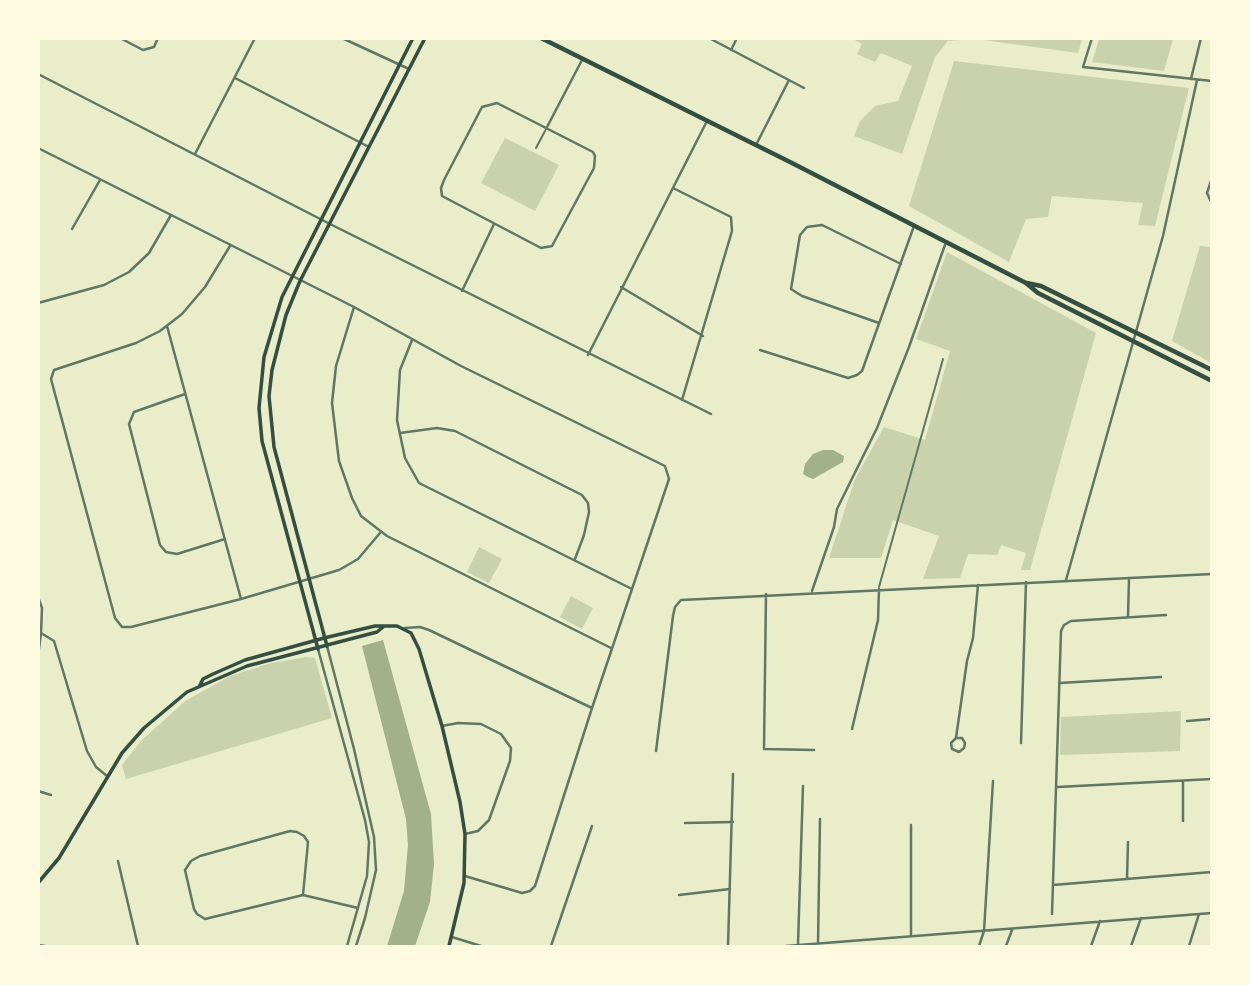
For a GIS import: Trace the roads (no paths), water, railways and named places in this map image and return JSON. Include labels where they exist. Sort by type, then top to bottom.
[{"type":"highway","points":[[541,38],[946,242],[1026,283],[1038,293],[1212,381]]},
{"type":"highway","points":[[1026,283],[1041,286],[1212,370]]},
{"type":"main road","points":[[318,649],[265,459],[259,408],[261,377],[269,335],[282,296],[413,38]]},
{"type":"main road","points":[[327,646],[274,447],[270,396],[276,344],[300,281],[425,38]]},
{"type":"main road","points":[[200,684],[203,679],[245,660],[375,626],[397,625],[414,636],[442,726],[465,834],[465,876],[449,947]]},
{"type":"main road","points":[[38,883],[59,858],[107,776],[144,728],[187,692],[200,684],[260,662],[318,649],[377,632],[385,626]]},
{"type":"street","points":[[120,38],[148,50],[154,47],[158,38]]},
{"type":"street","points":[[342,38],[410,69]]},
{"type":"street","points":[[709,38],[804,88]]},
{"type":"street","points":[[731,50],[737,38]]},
{"type":"street","points":[[1092,38],[1083,66],[1212,81]]},
{"type":"street","points":[[1191,79],[1200,38]]},
{"type":"street","points":[[195,155],[254,39]]},
{"type":"street","points":[[546,129],[582,59]]},
{"type":"street","points":[[38,74],[588,355],[710,414]]},
{"type":"street","points":[[235,78],[370,147]]},
{"type":"street","points":[[1066,580],[1163,236],[1197,79]]},
{"type":"street","points":[[756,145],[789,80]]},
{"type":"street","points":[[497,103],[593,152],[597,160],[552,246],[541,248],[494,224],[446,199],[441,192],[444,180],[482,107],[497,103]]},
{"type":"street","points":[[588,355],[707,121]]},
{"type":"street","points":[[38,148],[665,466],[670,479],[611,648],[534,888],[522,893],[465,876]]},
{"type":"street","points":[[1212,178],[1207,193],[1212,204]]},
{"type":"street","points":[[72,229],[100,180]]},
{"type":"street","points":[[673,188],[731,217],[732,231],[682,402]]},
{"type":"street","points":[[38,303],[104,285],[129,272],[149,253],[171,215]]},
{"type":"street","points":[[462,291],[494,224]]},
{"type":"street","points":[[879,323],[802,296],[791,289],[800,235],[807,226],[822,225],[901,264]]},
{"type":"street","points":[[760,350],[853,378],[862,371],[914,226]]},
{"type":"street","points":[[811,592],[834,527],[836,509],[877,428],[946,242]]},
{"type":"street","points":[[230,246],[205,287],[182,314],[167,326],[136,343],[54,370],[51,379],[115,618],[122,626],[131,627],[309,579],[349,565],[363,554],[380,533]]},
{"type":"street","points":[[621,287],[703,336]]},
{"type":"street","points":[[354,307],[336,366],[332,403],[339,461],[361,516],[380,533],[611,648]]},
{"type":"street","points":[[167,326],[241,599]]},
{"type":"street","points":[[412,340],[400,370],[397,420],[405,458],[419,483],[632,590]]},
{"type":"street","points":[[185,394],[134,412],[128,425],[160,545],[166,552],[177,554],[225,539]]},
{"type":"street","points":[[400,433],[437,428],[455,431],[582,495],[588,503],[589,512],[584,535],[574,559]]},
{"type":"street","points":[[656,751],[675,607],[681,600],[1212,574]]},
{"type":"street","points":[[1128,618],[1129,578]]},
{"type":"street","points":[[1021,743],[1026,582]]},
{"type":"street","points":[[956,738],[962,738],[965,743],[959,752],[954,751],[951,741],[956,738],[973,638],[978,584]]},
{"type":"street","points":[[852,729],[877,620],[879,589]]},
{"type":"street","points":[[766,594],[764,749],[814,750]]},
{"type":"street","points":[[38,597],[42,608],[38,656]]},
{"type":"street","points":[[1052,914],[1061,631],[1064,625],[1071,621],[1166,615]]},
{"type":"street","points":[[405,628],[420,627],[429,630],[592,708]]},
{"type":"street","points":[[40,634],[49,636],[54,641],[87,751],[96,768],[107,776]]},
{"type":"street","points":[[327,646],[374,837],[376,870],[356,947]]},
{"type":"street","points":[[318,649],[369,842],[367,876],[347,947]]},
{"type":"street","points":[[1060,683],[1161,677]]},
{"type":"street","points":[[1187,721],[1212,719]]},
{"type":"street","points":[[442,726],[464,723],[485,726],[501,734],[511,748],[510,761],[489,820],[478,831],[465,834]]},
{"type":"street","points":[[728,947],[733,774]]},
{"type":"street","points":[[1056,788],[1212,779]]},
{"type":"street","points":[[979,947],[984,931],[993,781]]},
{"type":"street","points":[[1183,781],[1183,821]]},
{"type":"street","points":[[801,946],[803,786]]},
{"type":"street","points":[[38,791],[51,795]]},
{"type":"street","points":[[818,943],[820,819]]},
{"type":"street","points":[[685,823],[733,821]]},
{"type":"street","points":[[911,825],[911,935]]},
{"type":"street","points":[[551,947],[592,827]]},
{"type":"street","points":[[303,895],[308,842],[297,832],[290,831],[200,856],[191,861],[186,870],[194,909],[205,919],[303,895],[359,908]]},
{"type":"street","points":[[1127,879],[1128,842]]},
{"type":"street","points":[[118,861],[138,947]]},
{"type":"street","points":[[1053,885],[1212,872]]},
{"type":"street","points":[[679,895],[730,889]]},
{"type":"street","points":[[786,947],[1212,913]]},
{"type":"street","points":[[1189,947],[1199,914]]},
{"type":"street","points":[[1131,947],[1141,918]]},
{"type":"street","points":[[1091,947],[1100,921]]},
{"type":"street","points":[[1006,947],[1012,930]]},
{"type":"street","points":[[452,937],[481,947]]},
{"type":"street","points":[[876,947],[879,939]]},
{"type":"street","points":[[38,945],[45,947]]},
{"type":"lane","points":[[536,148],[546,129]]},
{"type":"lane","points":[[879,589],[943,359]]}]
